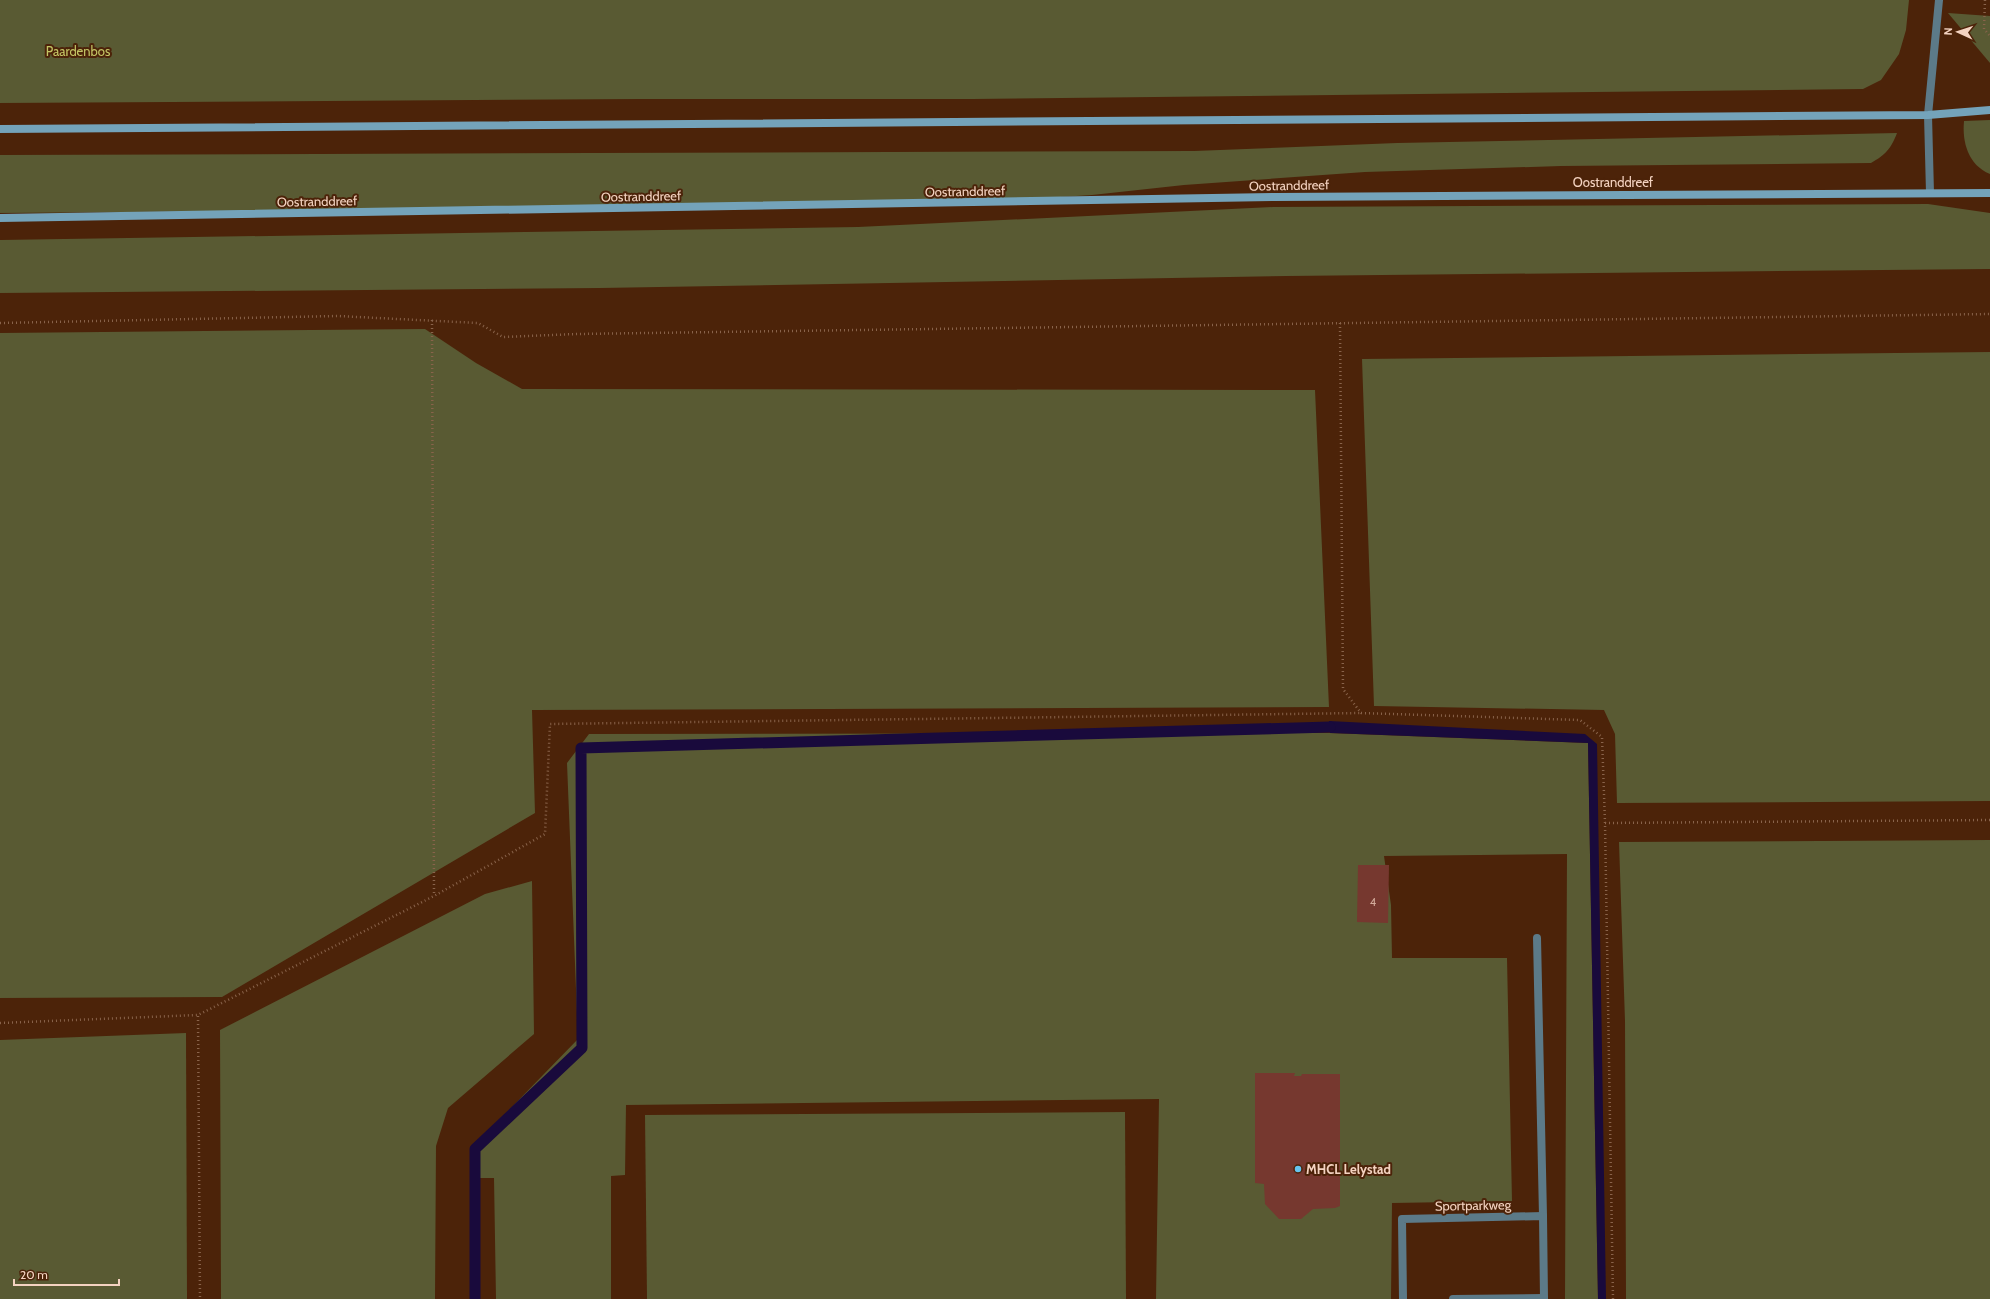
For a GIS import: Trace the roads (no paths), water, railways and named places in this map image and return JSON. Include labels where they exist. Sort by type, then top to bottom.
[{"type":"main road","points":[[0,129],[1928,115],[1990,110]]},
{"type":"main road","name":"Oostranddreef","points":[[0,218],[1268,198],[1990,193]]},
{"type":"lane","points":[[1930,193],[1928,115],[1939,0]]},
{"type":"lane","points":[[1452,1299],[1544,1298],[1537,938]]},
{"type":"lane","name":"Sportparkweg","points":[[1403,1299],[1402,1219],[1543,1216]]},
{"type":"waterway","points":[[475,1299],[475,1149],[582,1048],[581,748],[1330,727]]},
{"type":"place","name":"MHCL Lelystad","points":[[1298,1169]]},
{"type":"park label","name":"Paardenbos","points":[[78,51]]}]
